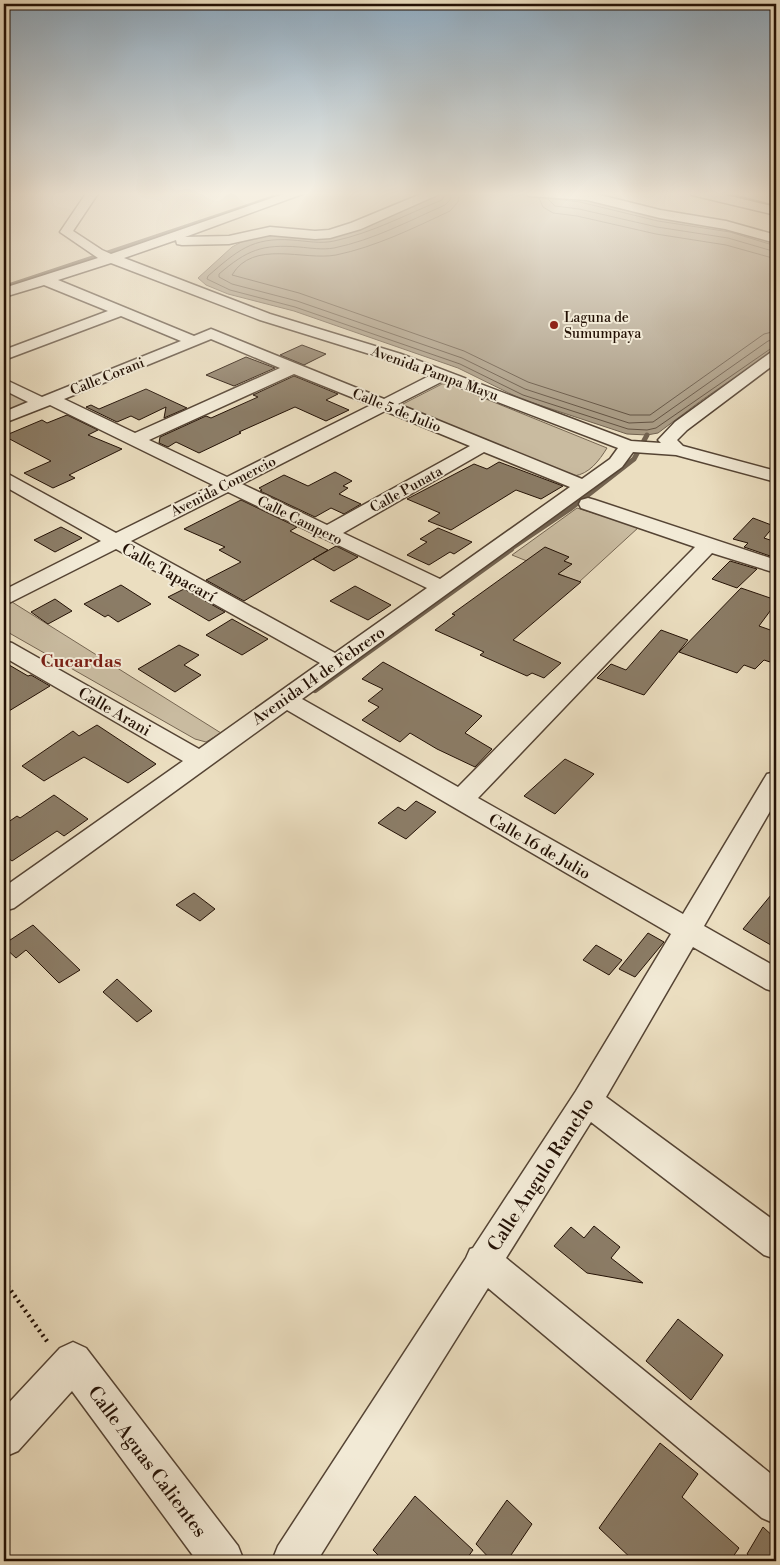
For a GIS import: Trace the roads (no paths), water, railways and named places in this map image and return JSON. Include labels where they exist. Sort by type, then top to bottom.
[{"type":"street","points":[[4,285],[74,265]]},
{"type":"street","points":[[4,292],[81,265]]},
{"type":"street","name":"Avenida Pampa Mayu","points":[[129,265],[265,317],[395,357],[628,446],[677,450],[776,477]]},
{"type":"street","points":[[43,279],[194,341]]},
{"type":"street","points":[[4,355],[121,311]]},
{"type":"street","name":"Calle Corani","points":[[4,418],[211,334]]},
{"type":"street","name":"Calle 5 de Julio","points":[[211,334],[484,445],[585,495],[708,545],[776,566]]},
{"type":"street","points":[[677,450],[667,440],[681,426],[776,356]]},
{"type":"street","points":[[134,440],[293,368]]},
{"type":"street","name":"Avenida Comercio","points":[[4,598],[443,375]]},
{"type":"street","name":"Calle Campero","points":[[4,384],[134,440],[442,588]]},
{"type":"street","name":"Calle Punata","points":[[328,533],[484,445]]},
{"type":"street","name":"Avenida 14 de Febrero","points":[[4,899],[200,760],[292,703],[336,663],[442,588],[585,495],[616,463],[628,446]]},
{"type":"street","name":"Calle Tapacarí","points":[[4,478],[336,663]]},
{"type":"street","points":[[460,801],[708,545]]},
{"type":"street","name":"Calle Arani","points":[[4,648],[200,760]]},
{"type":"street","name":"Calle 16 de Julio","points":[[292,703],[776,981]]},
{"type":"street","name":"Calle Angulo Rancho","points":[[293,1561],[587,1101],[776,780]]},
{"type":"street","points":[[587,1101],[776,1243]]},
{"type":"street","points":[[484,1261],[776,1504]]},
{"type":"street","name":"Calle Aguas Calientes","points":[[4,1437],[70,1365],[223,1561]]},
{"type":"water","name":"Laguna de Sumumpaya","points":[[212,265],[776,265],[776,349],[658,433],[647,435],[627,434],[521,399],[458,368],[294,311],[228,294],[206,285],[198,278]]},
{"type":"waterway","points":[[4,287],[70,265]]},
{"type":"waterway","points":[[509,550],[570,509],[634,459],[647,435]]},
{"type":"waterway","points":[[315,690],[511,549]]},
{"type":"place","name":"Laguna de Sumumpaya","points":[[554,325]]},
{"type":"district","name":"Cucardas","points":[[81,661]]}]
